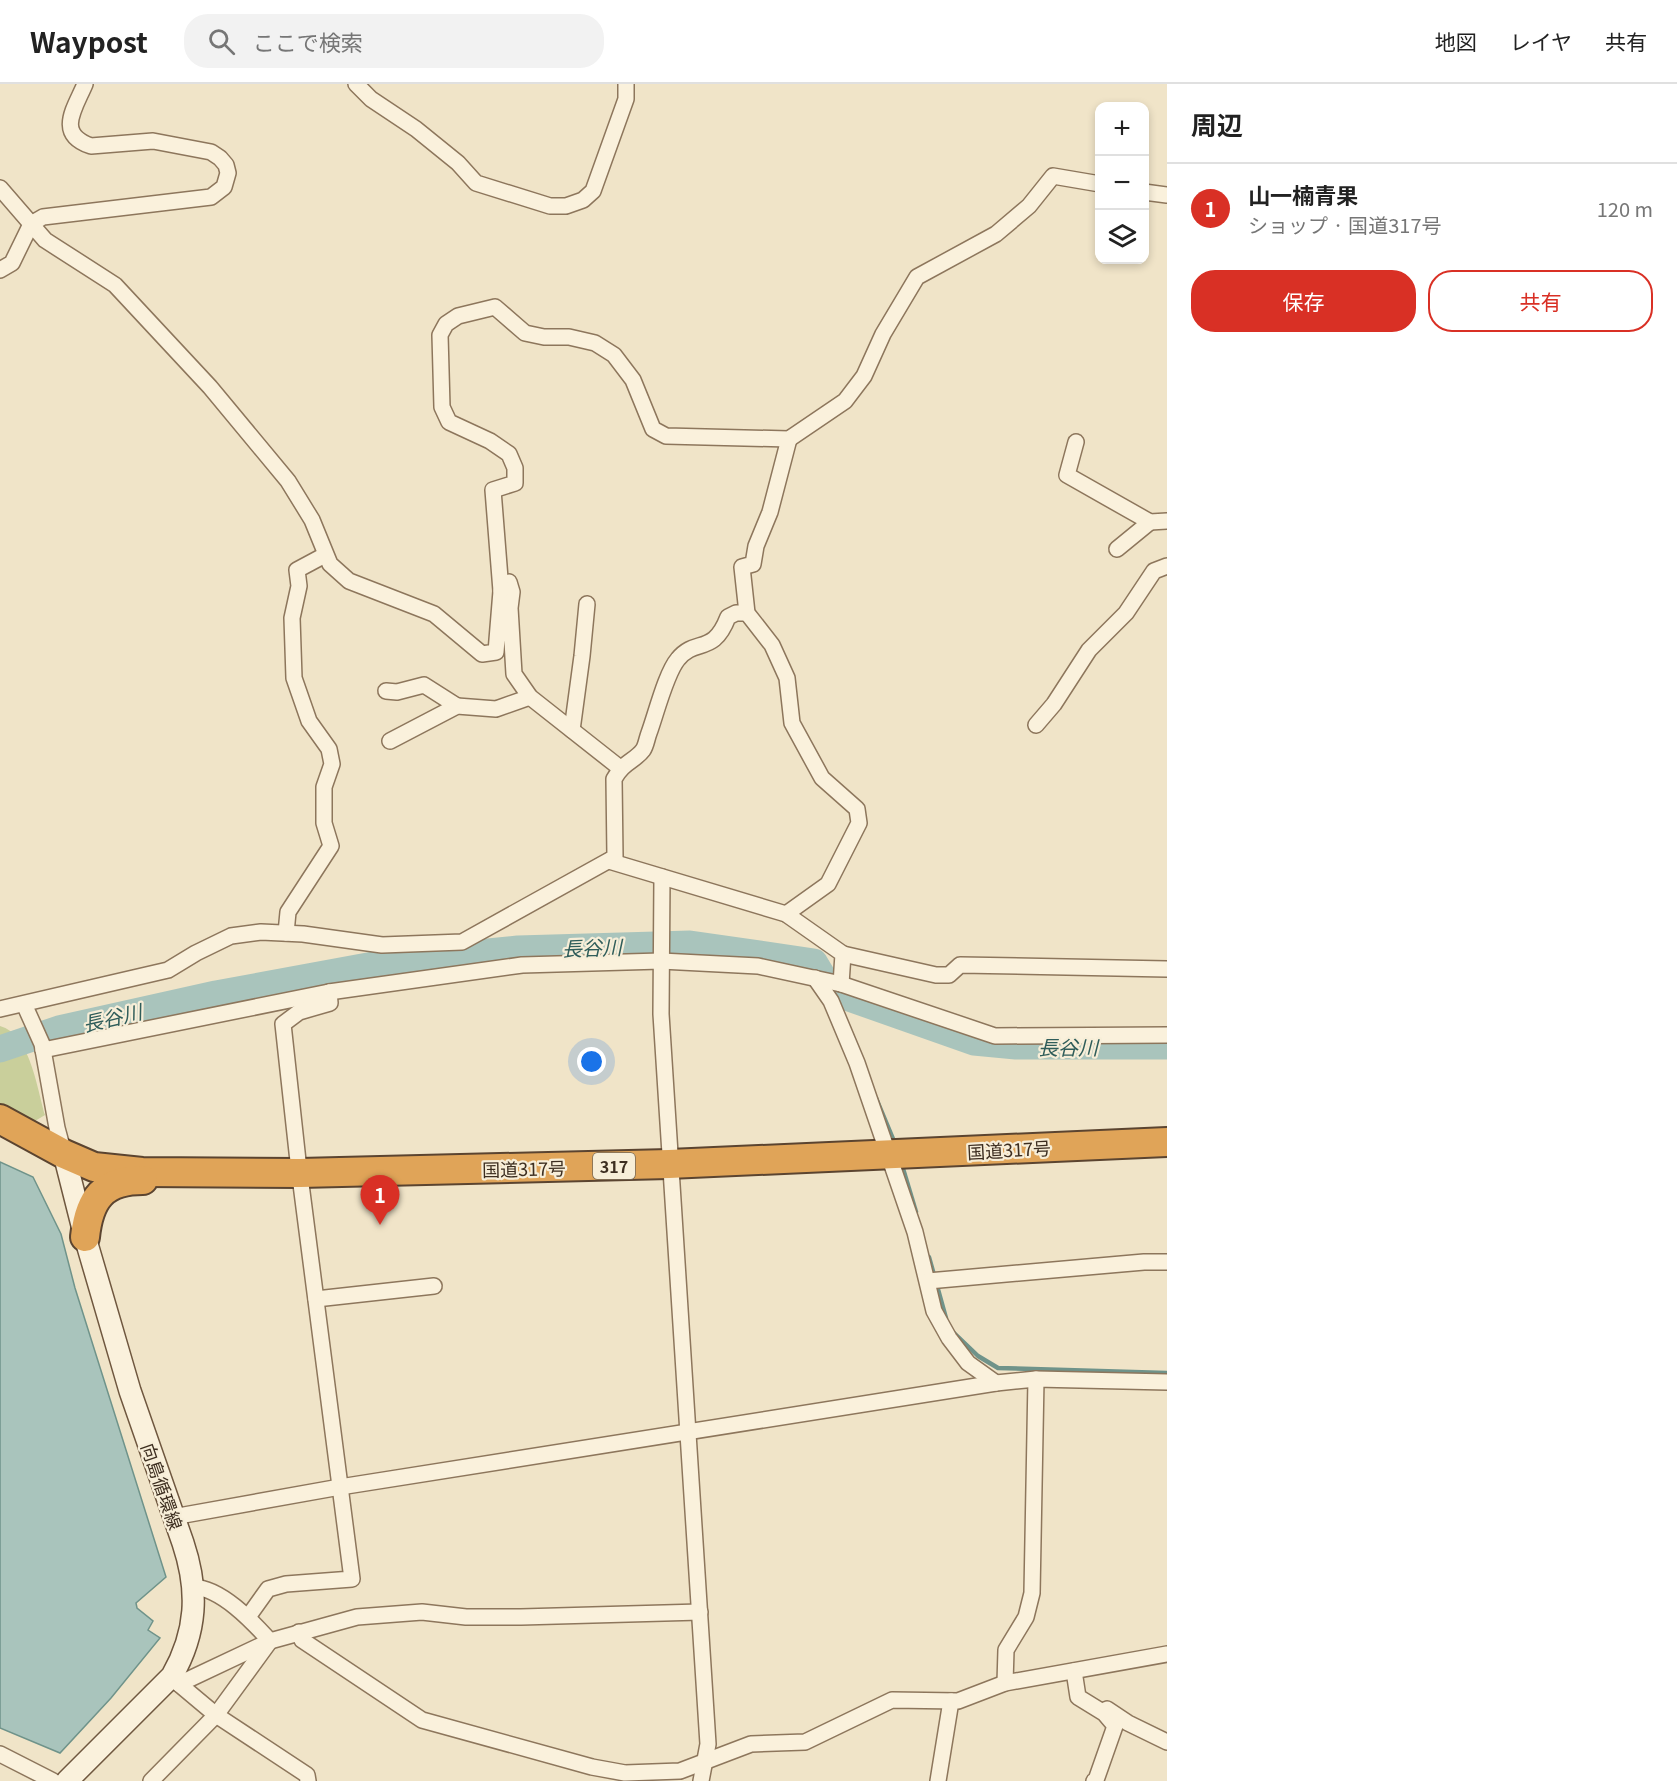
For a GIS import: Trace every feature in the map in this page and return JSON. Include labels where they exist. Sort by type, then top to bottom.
[{"type":"highway","name":"国道317号","points":[[0,1119],[64,1154],[94,1167],[142,1172],[300,1173],[669,1164],[1167,1142]]},
{"type":"highway","points":[[85,1237],[87,1217],[92,1205],[109,1186],[125,1180],[220,1181],[300,1173]]},
{"type":"main road","name":"向島循環線","points":[[64,1154],[85,1237],[130,1391],[191,1567],[193,1587],[191,1630],[176,1680],[67,1781]]},
{"type":"street","points":[[0,270],[12,263],[26,230],[43,217],[212,196],[224,187],[228,173],[226,165],[211,153],[153,141],[92,146],[82,142],[70,131],[69,121],[85,84]]},
{"type":"street","points":[[356,84],[371,99],[416,129],[450,156],[476,183],[550,206],[566,206],[583,200],[593,191],[626,99],[626,84]]},
{"type":"street","points":[[0,188],[45,240],[115,285],[210,387],[288,481],[312,520],[325,555],[335,569],[350,581],[434,614],[482,654],[496,652],[501,591],[494,490],[515,483],[515,468],[509,454],[490,441],[449,422],[442,407],[440,335],[446,324],[458,316],[495,307],[525,333],[544,337],[569,337],[595,343],[614,355],[633,380],[653,429],[666,436],[789,439],[845,401],[864,376],[883,334],[917,277],[996,234],[1029,206],[1053,176],[1095,183]]},
{"type":"street","points":[[1149,193],[1167,195]]},
{"type":"street","points":[[786,914],[828,884],[859,823],[857,809],[822,778],[792,723],[787,678],[772,645],[747,613],[742,567],[753,564],[756,546],[770,512],[789,439]]},
{"type":"street","points":[[1076,442],[1067,475],[1150,522],[1167,521]]},
{"type":"street","points":[[1117,549],[1150,522]]},
{"type":"street","points":[[286,933],[288,912],[332,846],[324,823],[324,787],[332,764],[329,749],[309,721],[294,678],[291,618],[299,586],[297,570],[325,555]]},
{"type":"street","points":[[1036,725],[1054,704],[1089,650],[1126,613],[1154,571],[1167,566]]},
{"type":"street","points":[[501,591],[509,582],[512,592],[510,608],[514,674],[530,697],[620,768]]},
{"type":"street","points":[[572,730],[587,604]]},
{"type":"street","points":[[0,1009],[26,1007],[168,970],[196,952],[231,936],[261,932],[286,933],[382,945],[462,942],[615,857],[614,779],[620,768],[643,751],[670,674],[678,659],[692,649],[712,642],[722,632],[728,616],[747,613]]},
{"type":"street","points":[[386,691],[397,692],[424,685],[457,706],[496,709],[530,697]]},
{"type":"street","points":[[390,741],[457,706]]},
{"type":"street","points":[[609,861],[786,914],[843,954],[936,975],[949,975],[960,965],[1167,969]]},
{"type":"street","points":[[662,877],[661,1014],[708,1744],[701,1781]]},
{"type":"street","points":[[841,984],[843,954]]},
{"type":"street","points":[[42,1047],[329,992],[522,964],[661,957],[758,966],[841,984],[995,1036],[1167,1035]]},
{"type":"street","points":[[814,978],[831,1001],[846,1033],[911,1221],[934,1311],[949,1338],[968,1363],[996,1383]]},
{"type":"street","points":[[248,1617],[267,1589],[286,1584],[352,1580],[283,1024],[299,1012],[330,1003],[329,992]]},
{"type":"street","points":[[26,1007],[42,1047],[64,1154]]},
{"type":"street","points":[[928,1281],[1167,1262]]},
{"type":"street","points":[[316,1299],[434,1286]]},
{"type":"street","points":[[173,1517],[340,1487],[996,1383],[1036,1379],[1167,1382]]},
{"type":"street","points":[[1005,1683],[1006,1650],[1026,1617],[1032,1593],[1036,1379]]},
{"type":"street","points":[[193,1587],[204,1587],[248,1617],[270,1641]]},
{"type":"street","points":[[308,1781],[307,1775],[216,1715],[176,1680],[270,1641],[357,1617],[422,1612],[466,1617],[521,1617],[700,1612]]},
{"type":"street","points":[[299,1632],[302,1640],[422,1719],[625,1777],[680,1771],[751,1744],[805,1742],[892,1700],[958,1701],[1005,1683],[1167,1654]]},
{"type":"street","points":[[151,1781],[216,1715],[270,1641]]},
{"type":"street","points":[[1074,1671],[1078,1697],[1104,1713],[1115,1726],[1095,1781]]},
{"type":"street","points":[[1076,1690],[1128,1723],[1167,1742]]},
{"type":"street","points":[[938,1781],[951,1701]]},
{"type":"street","points":[[1095,1781],[1102,1777],[1128,1723]]},
{"type":"street","points":[[0,1754],[53,1781]]},
{"type":"green space","points":[[0,1026],[19,1039],[31,1063],[45,1115],[35,1121],[0,1105]]},
{"type":"water","points":[[0,1162],[33,1177],[61,1234],[75,1288],[166,1577],[136,1603],[137,1608],[153,1621],[148,1630],[160,1638],[111,1698],[60,1753],[0,1728]]},
{"type":"waterway","name":"長谷川","points":[[0,1049],[59,1029],[216,994],[395,961],[518,949],[690,944],[814,962],[832,992],[974,1042],[1016,1046],[1167,1046]]},
{"type":"waterway","points":[[876,1098],[896,1146]]},
{"type":"waterway","points":[[901,1162],[916,1212]]},
{"type":"waterway","points":[[929,1257],[946,1318]]},
{"type":"waterway","points":[[954,1333],[978,1356],[998,1368],[1167,1373]]},
{"type":"place","name":"山一楠青果","points":[[380,1225]]}]
